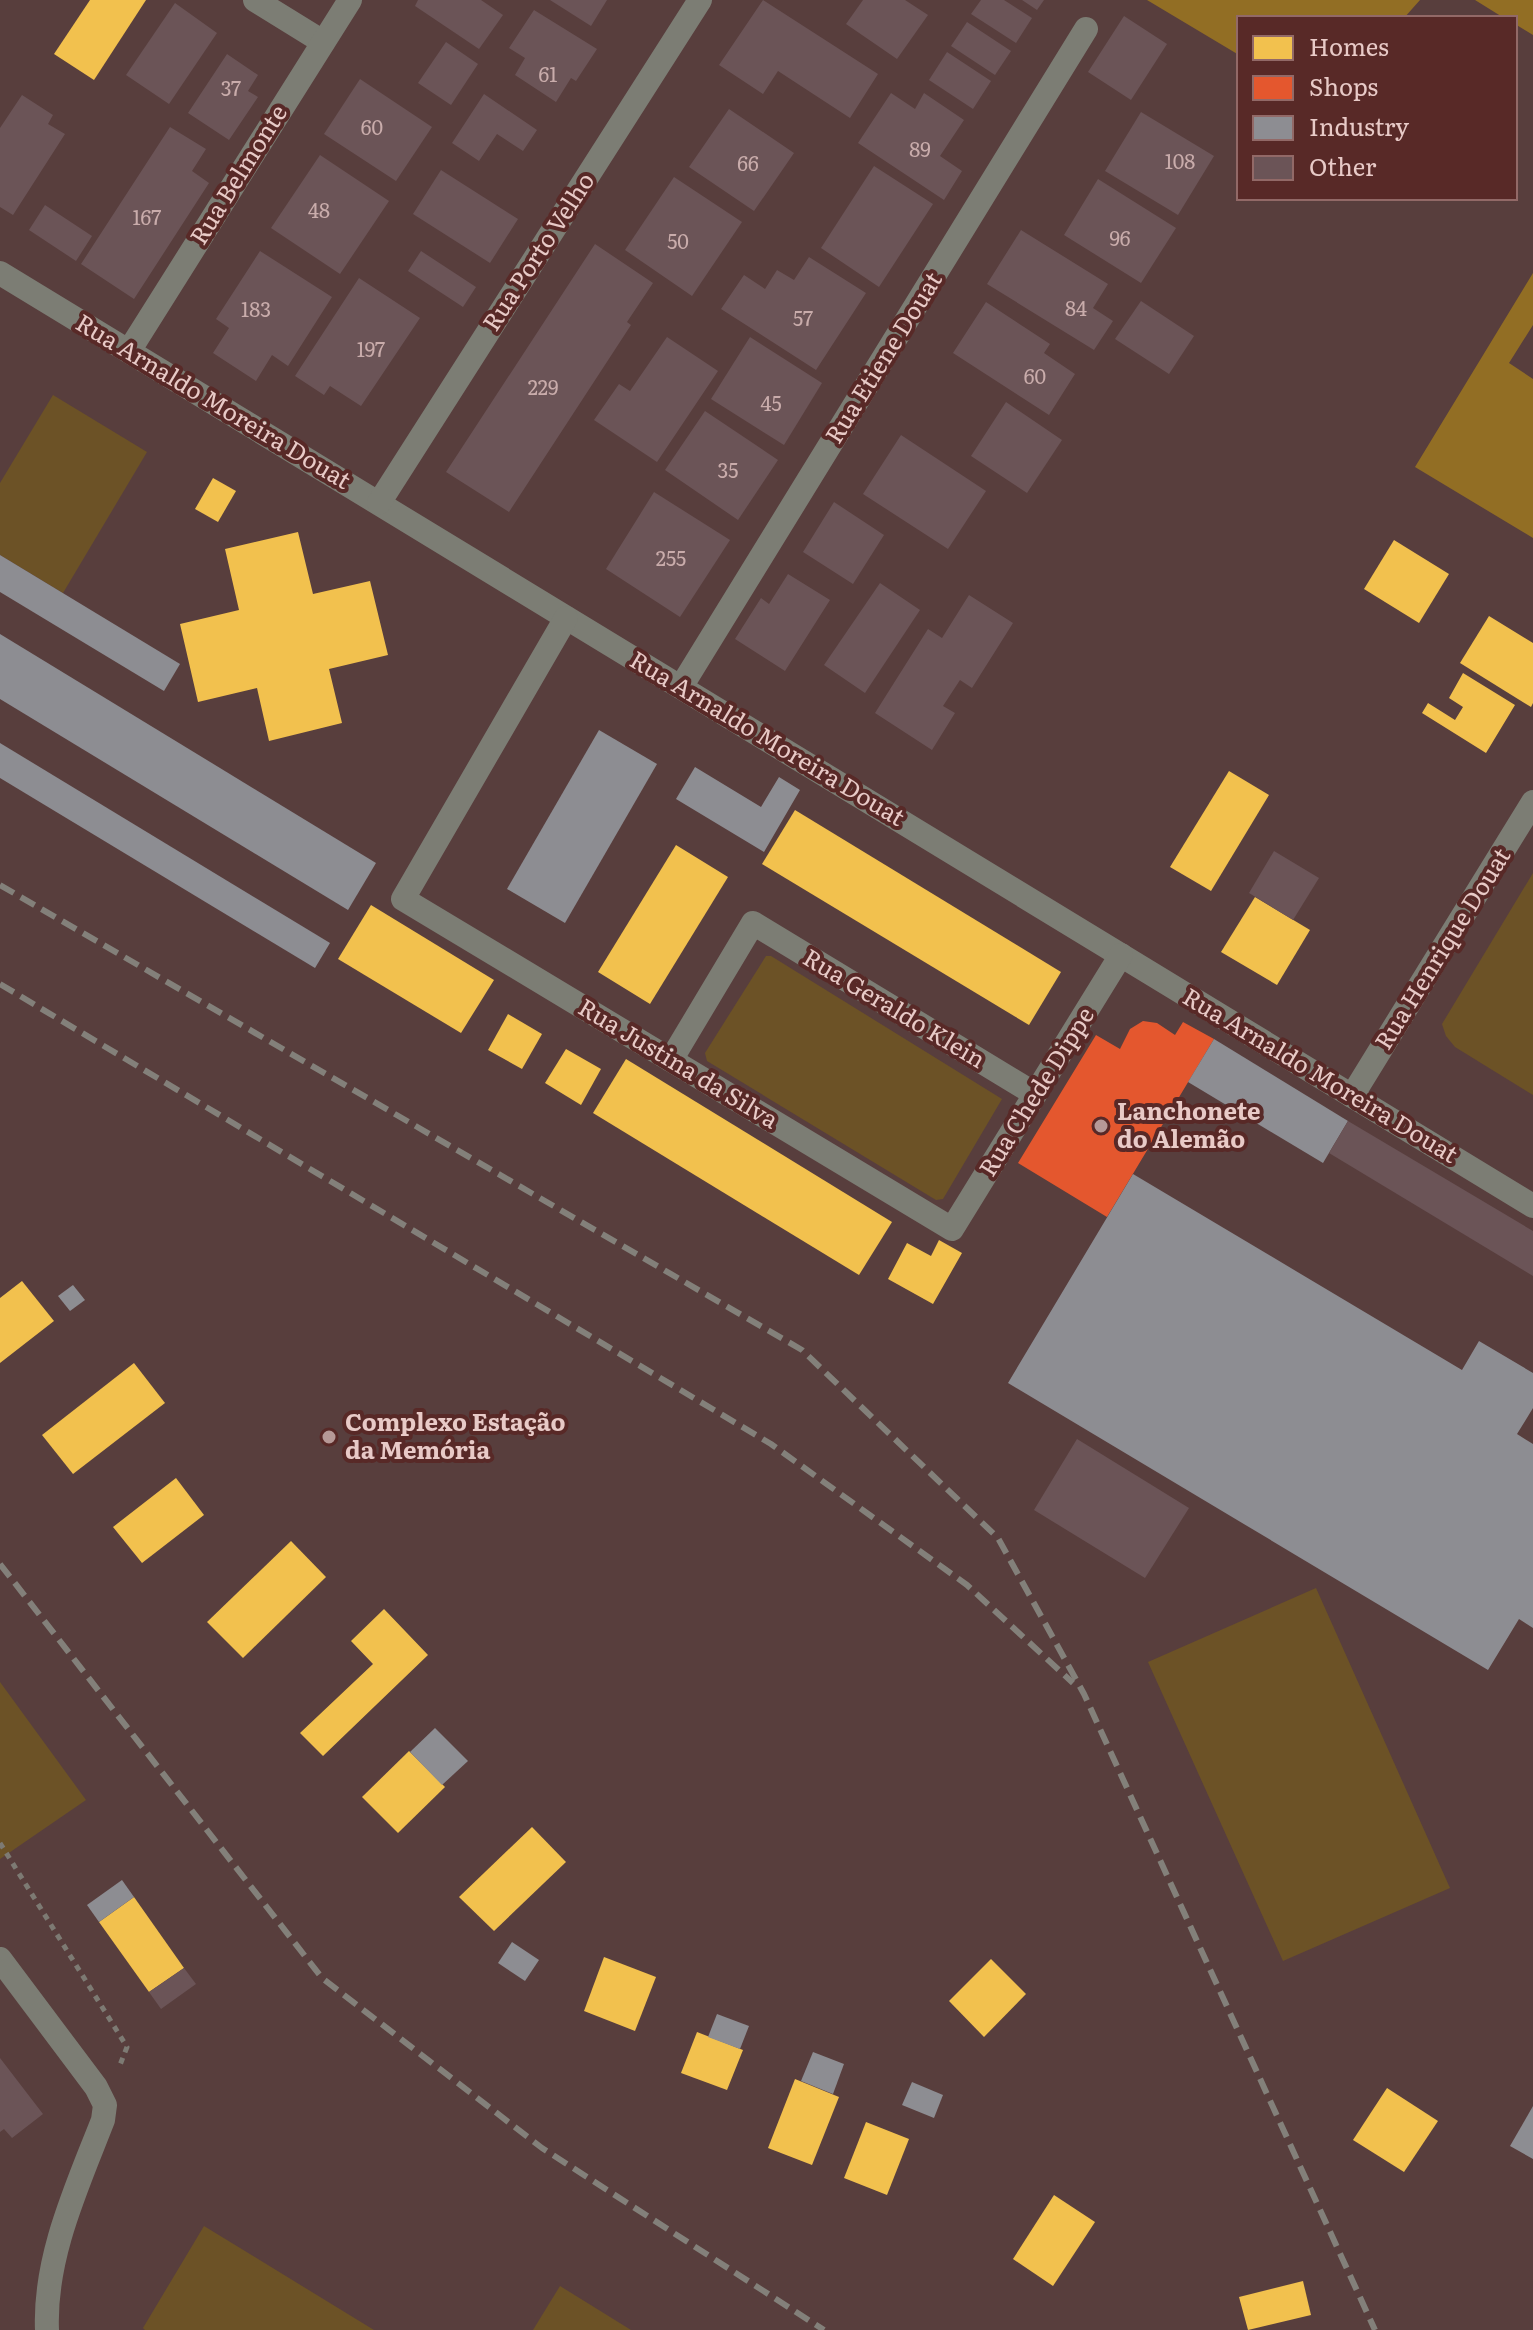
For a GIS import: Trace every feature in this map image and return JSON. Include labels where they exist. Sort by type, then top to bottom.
[{"type":"street","points":[[255,0],[323,42]]},
{"type":"street","name":"Rua Belmonte","points":[[129,351],[350,0]]},
{"type":"street","name":"Rua Porto Velho","points":[[379,503],[700,0]]},
{"type":"street","name":"Rua Etiene Douat","points":[[681,687],[1086,29]]},
{"type":"street","name":"Rua Arnaldo Moreira Douat","points":[[0,273],[1533,1206]]},
{"type":"street","name":"Rua Justina da Silva","points":[[566,618],[403,899],[952,1229]]},
{"type":"street","name":"Rua Henrique Douat","points":[[1352,1096],[1533,802]]},
{"type":"street","name":"Rua Geraldo Klein","points":[[671,1060],[753,923],[1035,1094]]},
{"type":"street","name":"Rua Chede Dippe","points":[[952,1229],[1121,955]]},
{"type":"street","points":[[0,1959],[96,2087],[105,2105],[103,2120],[58,2239],[46,2312],[47,2330]]},
{"type":"path","points":[[0,1843],[127,2047],[105,2105]]},
{"type":"shaded area","points":[[1147,0],[1420,0],[1406,16],[1237,16],[1237,54]]},
{"type":"shaded area","points":[[1475,0],[1533,0],[1533,35],[1517,25],[1517,16],[1501,16]]},
{"type":"shaded area","points":[[1533,273],[1533,325],[1509,363],[1533,379],[1533,538],[1415,467]]},
{"type":"shaded area","points":[[53,395],[147,452],[63,593],[0,555],[0,483]]},
{"type":"shaded area","points":[[1533,873],[1533,1095],[1455,1047],[1446,1036],[1442,1024]]},
{"type":"shaded area","points":[[766,956],[771,956],[1002,1099],[943,1199],[936,1200],[707,1061],[705,1053]]},
{"type":"shaded area","points":[[1316,1588],[1450,1888],[1283,1961],[1148,1662]]},
{"type":"shaded area","points":[[0,1682],[86,1800],[0,1859]]},
{"type":"shaded area","points":[[204,2226],[374,2330],[145,2330],[143,2328]]},
{"type":"shaded area","points":[[560,2286],[631,2330],[533,2330]]},
{"type":"building: Homes","points":[[90,0],[146,0],[94,80],[54,54]]},
{"type":"building: Homes","points":[[213,478],[236,491],[218,522],[195,509]]},
{"type":"building: Homes","points":[[298,532],[313,594],[370,581],[388,655],[329,669],[342,723],[269,741],[257,688],[198,702],[180,624],[239,610],[225,549]]},
{"type":"building: Homes","points":[[1394,540],[1449,574],[1419,623],[1364,589]]},
{"type":"building: Homes","points":[[1489,616],[1533,643],[1531,707],[1460,663]]},
{"type":"building: Homes","points":[[1463,673],[1515,705],[1486,753],[1422,713],[1428,703],[1455,720],[1463,707],[1449,698]]},
{"type":"building: Homes","points":[[1229,771],[1269,795],[1211,891],[1170,867]]},
{"type":"building: Homes","points":[[795,810],[1061,972],[1029,1025],[762,864]]},
{"type":"building: Homes","points":[[676,845],[728,877],[650,1004],[598,972]]},
{"type":"building: Homes","points":[[1255,897],[1310,930],[1277,985],[1221,952]]},
{"type":"building: Homes","points":[[371,905],[494,980],[461,1033],[338,959]]},
{"type":"building: Homes","points":[[508,1014],[542,1034],[522,1069],[488,1050]]},
{"type":"building: Homes","points":[[566,1049],[601,1069],[581,1105],[545,1083]]},
{"type":"building: Homes","points":[[626,1059],[892,1222],[859,1275],[593,1113]]},
{"type":"building: Homes","points":[[939,1240],[962,1253],[933,1304],[888,1279],[907,1243],[931,1256]]},
{"type":"building: Homes","points":[[22,1281],[54,1321],[0,1363],[0,1298]]},
{"type":"building: Homes","points":[[134,1363],[165,1403],[73,1474],[42,1435]]},
{"type":"building: Homes","points":[[176,1478],[204,1515],[142,1563],[113,1527]]},
{"type":"building: Homes","points":[[291,1541],[326,1577],[243,1658],[207,1622]]},
{"type":"building: Homes","points":[[384,1609],[428,1655],[323,1756],[300,1733],[373,1664],[351,1641]]},
{"type":"building: Homes","points":[[409,1751],[445,1787],[398,1833],[362,1797]]},
{"type":"building: Homes","points":[[532,1827],[566,1862],[494,1931],[459,1897]]},
{"type":"building: Homes","points":[[134,1897],[184,1968],[149,1992],[99,1922]]},
{"type":"building: Homes","points":[[604,1957],[656,1977],[635,2031],[584,2011]]},
{"type":"building: Homes","points":[[991,1959],[1026,1994],[984,2037],[949,2001]]},
{"type":"building: Homes","points":[[697,2032],[743,2050],[727,2090],[681,2073]]},
{"type":"building: Homes","points":[[795,2079],[839,2097],[812,2165],[768,2148]]},
{"type":"building: Homes","points":[[1387,2088],[1438,2121],[1404,2172],[1353,2140]]},
{"type":"building: Homes","points":[[866,2122],[909,2139],[887,2195],[844,2178]]},
{"type":"building: Homes","points":[[1054,2195],[1095,2222],[1053,2286],[1013,2259]]},
{"type":"building: Homes","points":[[1303,2281],[1311,2315],[1248,2330],[1239,2297]]},
{"type":"building: Shops","name":"Lanchonete do Alemão","points":[[1143,1021],[1157,1023],[1175,1035],[1183,1022],[1214,1039],[1107,1217],[1018,1163],[1096,1035],[1120,1049],[1130,1029]]},
{"type":"building: Industry","points":[[0,555],[180,664],[164,691],[0,592]]},
{"type":"building: Industry","points":[[0,634],[376,863],[348,910],[0,699]]},
{"type":"building: Industry","points":[[599,730],[657,764],[565,923],[507,889]]},
{"type":"building: Industry","points":[[0,743],[330,943],[315,968],[0,778]]},
{"type":"building: Industry","points":[[695,767],[761,807],[779,777],[800,790],[764,852],[676,799]]},
{"type":"building: Industry","points":[[1214,1039],[1348,1121],[1323,1163],[1188,1082]]},
{"type":"building: Industry","points":[[1133,1174],[1462,1370],[1479,1341],[1533,1373],[1533,1408],[1517,1434],[1533,1444],[1533,1628],[1519,1619],[1488,1670],[1008,1383]]},
{"type":"building: Industry","points":[[73,1285],[85,1300],[70,1311],[58,1296]]},
{"type":"building: Industry","points":[[435,1728],[468,1761],[442,1785],[410,1752]]},
{"type":"building: Industry","points":[[122,1880],[134,1897],[99,1922],[87,1905]]},
{"type":"building: Industry","points":[[512,1942],[539,1960],[525,1981],[498,1963]]},
{"type":"building: Industry","points":[[717,2014],[749,2026],[740,2049],[708,2037]]},
{"type":"building: Industry","points":[[813,2052],[844,2064],[833,2094],[801,2081]]},
{"type":"building: Industry","points":[[912,2082],[943,2095],[934,2118],[902,2105]]},
{"type":"building: Industry","points":[[1533,2106],[1533,2159],[1510,2146]]},
{"type":"building: Other","points":[[418,0],[481,0],[503,15],[479,49],[415,6]]},
{"type":"building: Other","points":[[550,0],[607,0],[591,26]]},
{"type":"building: Other","points":[[763,0],[878,74],[850,118],[778,71],[763,94],[719,65]]},
{"type":"building: Other","points":[[863,0],[905,0],[928,15],[897,59],[846,24]]},
{"type":"building: Other","points":[[981,0],[1004,0],[1032,18],[1016,43],[971,14]]},
{"type":"building: Other","points":[[1022,0],[1044,0],[1037,10]]},
{"type":"building: Other","points":[[175,3],[217,33],[169,104],[126,75]]},
{"type":"building: Other","points":[[534,10],[597,49],[576,81],[571,78],[556,102],[515,75],[525,58],[509,48]]},
{"type":"building: Other","points":[[1124,16],[1167,44],[1131,100],[1088,72]]},
{"type":"building: Other","points":[[967,22],[1011,51],[995,75],[951,46]]},
{"type":"building: Other","points":[[446,42],[478,64],[451,105],[418,83]]},
{"type":"building: Other","points":[[947,52],[991,81],[973,109],[929,80]]},
{"type":"building: Other","points":[[227,54],[258,75],[248,91],[258,97],[229,140],[188,113]]},
{"type":"building: Other","points":[[360,79],[432,127],[396,181],[324,134]]},
{"type":"building: Other","points":[[891,93],[915,109],[924,93],[964,120],[940,156],[962,171],[944,200],[858,143]]},
{"type":"building: Other","points":[[484,94],[537,130],[523,151],[497,134],[479,161],[452,143]]},
{"type":"building: Other","points":[[22,95],[53,115],[48,124],[65,134],[13,215],[0,207],[0,128]]},
{"type":"building: Other","points":[[729,109],[794,153],[754,211],[689,167]]},
{"type":"building: Other","points":[[1141,112],[1214,156],[1178,215],[1105,171]]},
{"type":"building: Other","points":[[170,127],[206,149],[192,171],[209,183],[134,299],[81,264]]},
{"type":"building: Other","points":[[320,155],[389,201],[340,274],[271,228]]},
{"type":"building: Other","points":[[874,166],[933,204],[879,287],[821,248]]},
{"type":"building: Other","points":[[441,170],[518,219],[490,263],[413,214]]},
{"type":"building: Other","points":[[674,177],[742,222],[692,296],[625,250]]},
{"type":"building: Other","points":[[1098,179],[1176,228],[1141,283],[1064,235]]},
{"type":"building: Other","points":[[45,205],[92,236],[76,261],[29,230]]},
{"type":"building: Other","points":[[1021,230],[1108,284],[1093,308],[1113,321],[1094,350],[987,284]]},
{"type":"building: Other","points":[[595,244],[653,283],[627,322],[631,325],[509,512],[446,472]]},
{"type":"building: Other","points":[[260,251],[332,297],[288,366],[272,355],[256,381],[213,353],[229,328],[216,319]]},
{"type":"building: Other","points":[[421,251],[476,287],[463,307],[408,271]]},
{"type":"building: Other","points":[[809,257],[866,293],[816,370],[721,309],[744,275],[765,289],[777,270],[794,280]]},
{"type":"building: Other","points":[[359,278],[420,318],[361,406],[330,386],[324,395],[295,376]]},
{"type":"building: Other","points":[[1141,301],[1194,336],[1169,374],[1115,339]]},
{"type":"building: Other","points":[[986,302],[1050,344],[1044,353],[1075,374],[1049,415],[953,353]]},
{"type":"building: Other","points":[[667,337],[718,371],[657,462],[594,420],[619,384],[630,391]]},
{"type":"building: Other","points":[[750,337],[822,383],[784,445],[711,399]]},
{"type":"building: Other","points":[[1006,402],[1062,440],[1027,493],[971,456]]},
{"type":"building: Other","points":[[705,411],[778,460],[738,520],[665,470]]},
{"type":"building: Other","points":[[901,435],[986,491],[948,549],[863,494]]},
{"type":"building: Other","points":[[654,492],[730,540],[680,617],[606,569]]},
{"type":"building: Other","points":[[834,502],[884,535],[853,584],[803,552]]},
{"type":"building: Other","points":[[788,574],[830,600],[785,671],[735,639],[761,598],[769,604]]},
{"type":"building: Other","points":[[880,583],[920,610],[865,693],[824,665]]},
{"type":"building: Other","points":[[969,595],[1013,623],[972,688],[960,680],[943,706],[955,713],[932,750],[875,713],[928,629],[942,638]]},
{"type":"building: Other","points":[[1274,851],[1319,878],[1293,920],[1249,893]]},
{"type":"building: Other","points":[[1348,1121],[1533,1231],[1533,1276],[1329,1153]]},
{"type":"building: Other","points":[[1077,1439],[1189,1508],[1145,1578],[1034,1510]]},
{"type":"building: Other","points":[[184,1968],[196,1984],[161,2009],[149,1992]]},
{"type":"building: Other","points":[[0,2058],[43,2114],[12,2138],[4,2129],[0,2132]]},
{"type":"railway","points":[[0,885],[802,1350],[998,1538],[1084,1694],[1375,2330]]},
{"type":"railway","points":[[0,984],[771,1444],[967,1585],[1073,1683]]},
{"type":"railway","points":[[0,1564],[322,1978],[542,2148],[824,2330]]},
{"type":"place","name":"Lanchonete do Alemão","points":[[1101,1126]]},
{"type":"place","name":"Complexo Estação da Memória","points":[[329,1437]]}]
